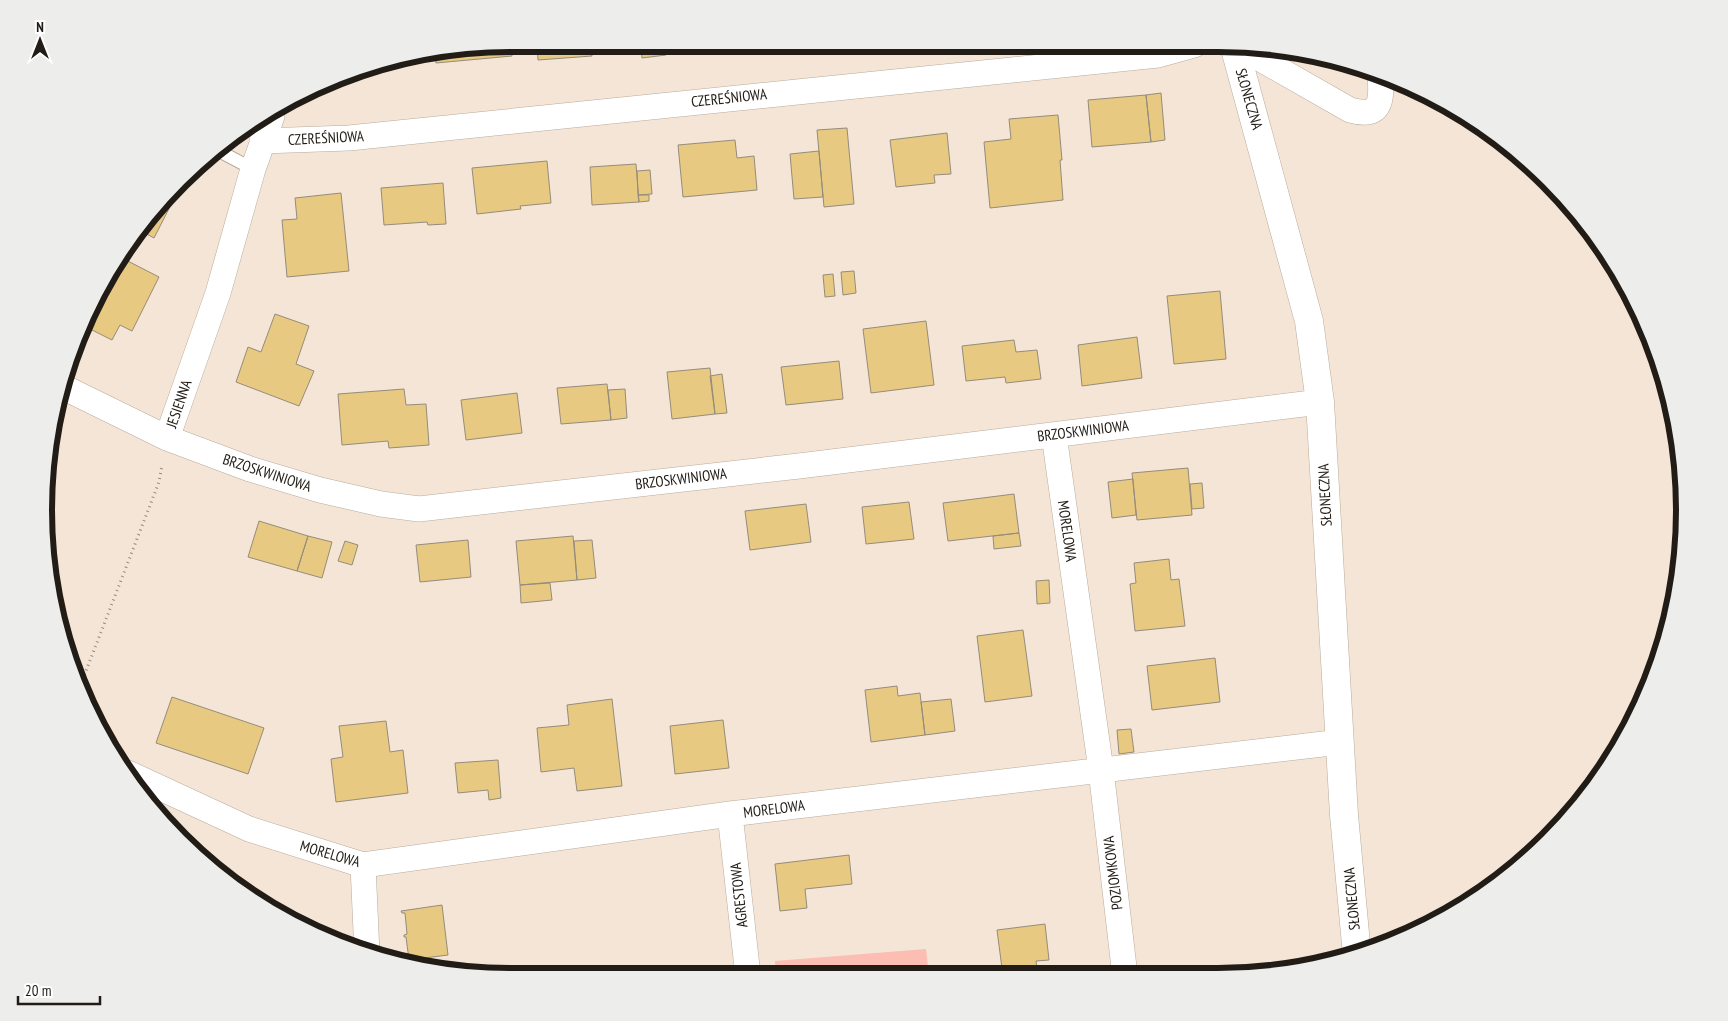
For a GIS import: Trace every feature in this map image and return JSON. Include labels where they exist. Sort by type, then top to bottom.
[{"type":"street","name":"CZEREŚNIOWA","points":[[262,141],[350,138],[1149,56],[1165,52]]},
{"type":"street","name":"SŁONECZNA","points":[[1237,53],[1309,321],[1320,402],[1344,815],[1356,947]]},
{"type":"street","points":[[1250,53],[1350,110],[1360,113],[1367,113],[1377,106],[1381,99],[1380,82]]},
{"type":"street","name":"JESIENNA","points":[[167,438],[218,292],[253,169],[270,121]]},
{"type":"street","name":"BRZOSKWINIOWA","points":[[69,390],[167,438],[250,469],[320,490],[381,504],[420,509],[1320,402]]},
{"type":"street","name":"MORELOWA","points":[[139,778],[249,829],[363,865],[730,814],[1101,770],[1054,435]]},
{"type":"street","points":[[1101,770],[1340,742]]},
{"type":"street","name":"POZIOMKOWA","points":[[1101,770],[1124,968]]},
{"type":"street","name":"AGRESTOWA","points":[[730,814],[747,968]]},
{"type":"street","points":[[363,865],[367,945]]},
{"type":"lane","points":[[224,154],[253,169]]},
{"type":"path","name":"JESIENNA","points":[[84,678],[159,482],[167,438]]},
{"type":"shaded area","points":[[926,949],[928,968],[775,968],[775,961]]},
{"type":"building","points":[[512,52],[512,56],[436,63],[435,59],[451,56]]},
{"type":"building","points":[[538,52],[592,52],[592,56],[538,60]]},
{"type":"building","points":[[642,52],[666,52],[666,55],[642,58]]},
{"type":"building","points":[[1161,93],[1165,140],[1151,142],[1146,95]]},
{"type":"building","points":[[1146,95],[1151,142],[1092,147],[1088,100]]},
{"type":"building","points":[[1058,115],[1063,200],[990,208],[984,142],[1011,139],[1009,119]]},
{"type":"building","points":[[847,128],[854,204],[824,207],[817,130]]},
{"type":"building","points":[[947,133],[951,174],[934,175],[935,183],[896,187],[890,140]]},
{"type":"building","points":[[735,140],[737,158],[754,156],[757,190],[683,197],[678,145]]},
{"type":"building","points":[[819,151],[823,197],[794,199],[790,154]]},
{"type":"building","points":[[547,161],[551,203],[520,206],[521,209],[477,214],[472,168]]},
{"type":"building","points":[[636,164],[639,202],[592,205],[590,167]]},
{"type":"building","points":[[650,170],[652,194],[638,195],[637,171]]},
{"type":"building","points":[[443,183],[446,224],[428,225],[427,222],[384,225],[381,188]]},
{"type":"building","points":[[341,193],[349,271],[287,277],[282,220],[297,219],[295,198]]},
{"type":"building","points":[[638,195],[649,195],[649,201],[639,202]]},
{"type":"building","points":[[172,203],[154,238],[146,234]]},
{"type":"building","points":[[127,261],[159,277],[132,331],[120,325],[112,340],[90,329],[114,281]]},
{"type":"building","points":[[854,271],[856,293],[843,295],[841,272]]},
{"type":"building","points":[[833,274],[835,296],[825,297],[823,275]]},
{"type":"building","points":[[1220,291],[1226,359],[1174,364],[1167,296]]},
{"type":"building","points":[[275,314],[309,326],[296,364],[314,371],[299,406],[236,382],[248,347],[261,352]]},
{"type":"building","points":[[926,321],[934,385],[871,393],[863,329]]},
{"type":"building","points":[[1137,337],[1142,378],[1082,386],[1078,345]]},
{"type":"building","points":[[1014,340],[1016,352],[1037,350],[1041,379],[1006,383],[1005,377],[966,381],[962,346]]},
{"type":"building","points":[[839,361],[843,399],[786,405],[781,367]]},
{"type":"building","points":[[710,368],[715,414],[672,419],[667,372]]},
{"type":"building","points":[[722,374],[727,413],[715,414],[710,376]]},
{"type":"building","points":[[607,384],[611,420],[561,424],[557,388]]},
{"type":"building","points":[[404,389],[406,405],[426,404],[429,445],[389,448],[388,441],[342,445],[338,394]]},
{"type":"building","points":[[625,389],[627,418],[611,420],[608,390]]},
{"type":"building","points":[[517,393],[522,433],[466,440],[461,400]]},
{"type":"building","points":[[1188,468],[1192,515],[1137,520],[1132,473]]},
{"type":"building","points":[[1133,479],[1136,515],[1112,518],[1108,482]]},
{"type":"building","points":[[1202,483],[1204,508],[1192,509],[1190,484]]},
{"type":"building","points":[[1014,494],[1019,533],[948,541],[943,503]]},
{"type":"building","points":[[909,502],[914,539],[866,544],[862,507]]},
{"type":"building","points":[[806,504],[811,542],[750,550],[745,511]]},
{"type":"building","points":[[259,521],[308,536],[297,571],[248,557]]},
{"type":"building","points":[[1019,533],[1021,546],[994,549],[993,536]]},
{"type":"building","points":[[308,536],[332,542],[322,578],[297,571]]},
{"type":"building","points":[[573,536],[577,580],[520,585],[516,541]]},
{"type":"building","points":[[468,540],[471,577],[420,582],[416,545]]},
{"type":"building","points":[[592,540],[596,578],[577,580],[574,541]]},
{"type":"building","points":[[345,541],[358,545],[352,565],[338,561]]},
{"type":"building","points":[[1169,559],[1171,580],[1179,579],[1185,626],[1135,631],[1130,584],[1136,583],[1134,563]]},
{"type":"building","points":[[1049,580],[1050,603],[1037,604],[1036,581]]},
{"type":"building","points":[[550,583],[552,600],[521,603],[520,585]]},
{"type":"building","points":[[1023,630],[1032,696],[985,702],[977,636]]},
{"type":"building","points":[[1215,658],[1220,702],[1152,710],[1147,666]]},
{"type":"building","points":[[897,686],[898,696],[920,693],[925,735],[871,742],[865,690]]},
{"type":"building","points":[[172,697],[264,728],[248,774],[156,743]]},
{"type":"building","points":[[612,699],[622,786],[577,791],[574,768],[541,772],[537,728],[569,725],[567,705]]},
{"type":"building","points":[[951,699],[955,731],[925,735],[921,702]]},
{"type":"building","points":[[723,720],[729,768],[675,774],[670,726]]},
{"type":"building","points":[[386,721],[390,752],[403,750],[408,793],[336,802],[331,759],[343,757],[339,726]]},
{"type":"building","points":[[1131,729],[1134,752],[1119,754],[1117,730]]},
{"type":"building","points":[[498,760],[501,798],[489,800],[488,790],[458,793],[455,763]]},
{"type":"building","points":[[849,855],[852,884],[805,889],[807,908],[780,911],[775,864]]},
{"type":"building","points":[[442,905],[448,955],[417,959],[409,957],[406,937],[404,937],[407,934],[405,913],[401,911]]},
{"type":"building","points":[[1045,924],[1049,960],[1036,961],[1037,968],[1002,968],[997,930]]}]
